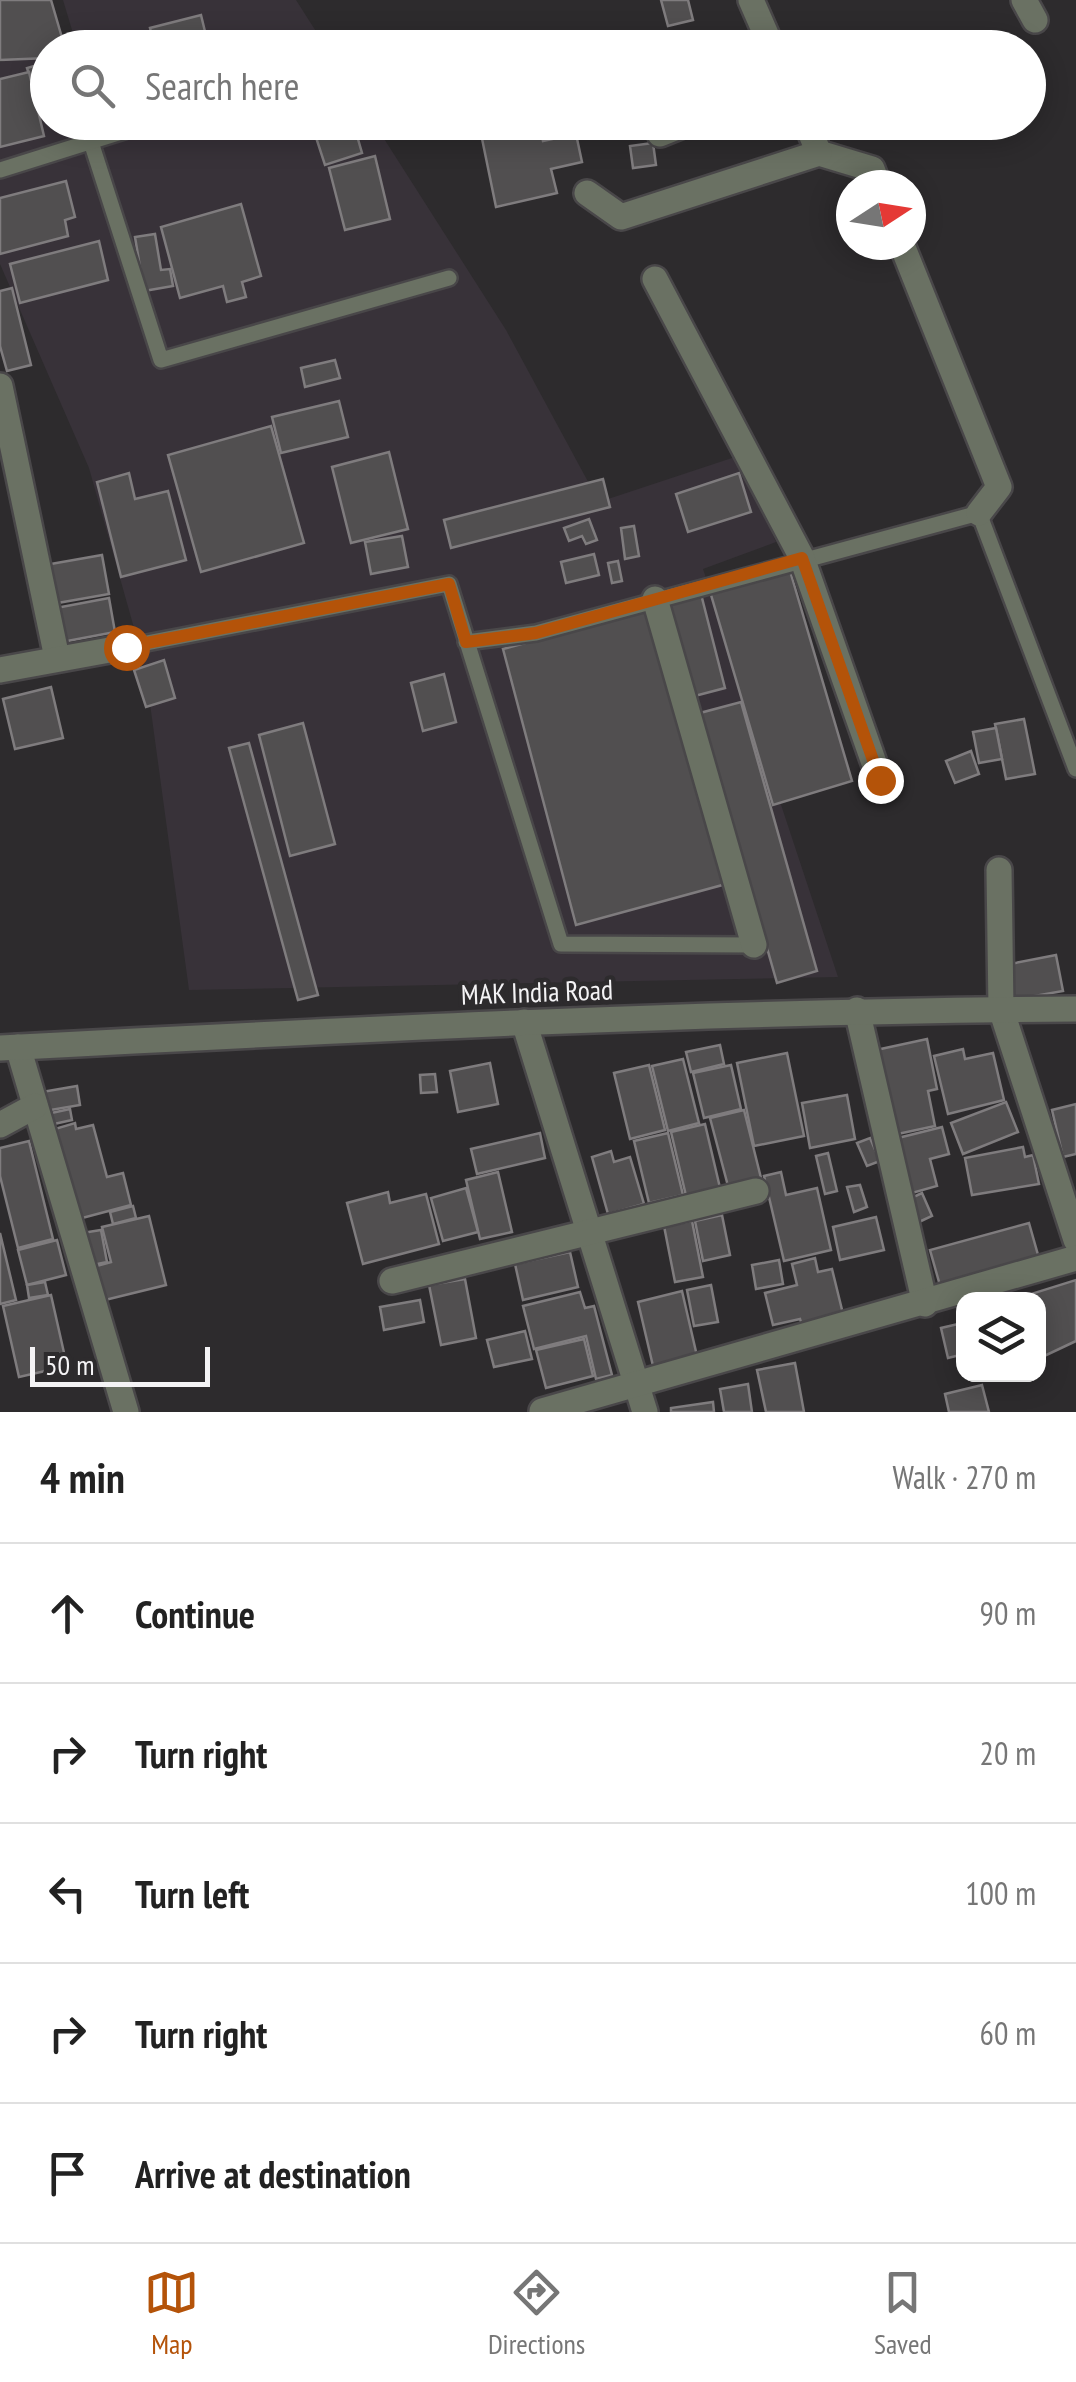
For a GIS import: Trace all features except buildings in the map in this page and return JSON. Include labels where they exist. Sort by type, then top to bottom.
[{"type":"street","points":[[751,0],[764,30]]},
{"type":"street","points":[[814,140],[820,153]]},
{"type":"street","points":[[587,193],[621,217],[820,153],[872,170]]},
{"type":"street","points":[[908,260],[999,487],[979,513]]},
{"type":"street","points":[[655,280],[802,558],[880,780]]},
{"type":"street","points":[[0,386],[57,658]]},
{"type":"street","points":[[656,600],[754,945]]},
{"type":"street","points":[[0,670],[126,647]]},
{"type":"street","points":[[999,870],[1001,1009],[1076,1240]]},
{"type":"street","name":"MAK India Road","points":[[9,1047],[857,1010],[1076,1009]]},
{"type":"street","points":[[857,1010],[925,1304]]},
{"type":"street","points":[[524,1022],[644,1412]]},
{"type":"street","points":[[9,1047],[36,1106],[126,1412]]},
{"type":"street","points":[[0,1125],[36,1106]]},
{"type":"street","points":[[392,1281],[756,1191]]},
{"type":"street","points":[[542,1412],[1076,1258]]},
{"type":"lane","points":[[0,170],[97,140]]},
{"type":"lane","points":[[91,142],[161,360],[449,278]]},
{"type":"lane","points":[[466,642],[536,633],[979,513],[1076,769]]},
{"type":"lane","points":[[126,647],[449,584],[562,944],[754,945]]},
{"type":"shaded area","points":[[63,0],[296,0],[315,30],[72,30]]},
{"type":"shaded area","points":[[30,53],[30,140],[385,140],[506,330],[599,502],[738,456],[776,542],[703,569],[838,977],[189,990],[145,667],[89,468],[0,264],[0,62]]},
{"type":"route","points":[[126,647],[449,584],[466,642],[536,633],[802,558],[880,780]]}]
